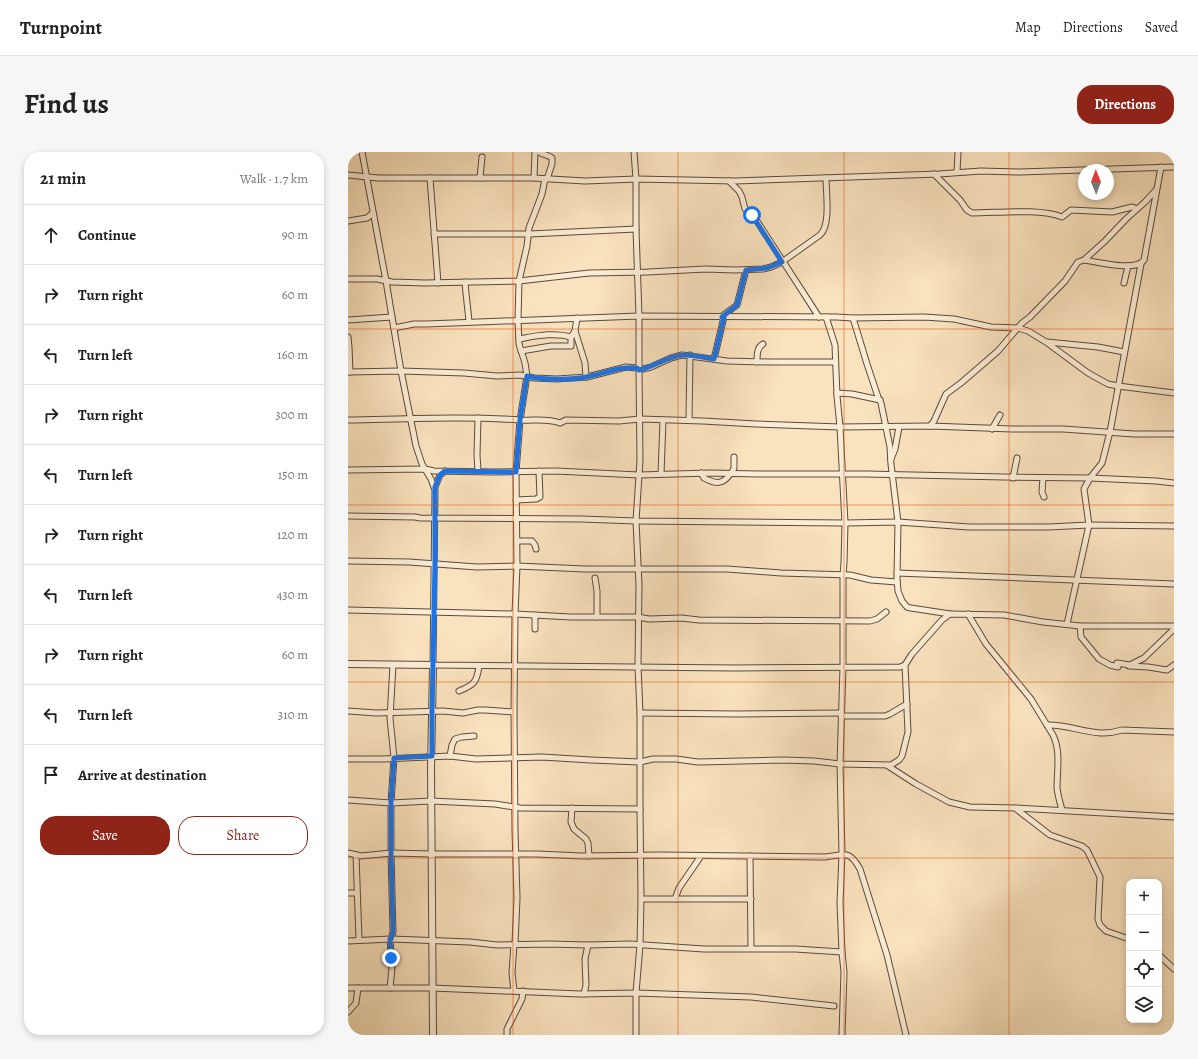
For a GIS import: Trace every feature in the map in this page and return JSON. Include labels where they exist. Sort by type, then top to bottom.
[{"type":"street","points":[[362,152],[401,371],[411,418],[420,457],[435,487]]},
{"type":"street","points":[[534,178],[535,152]]},
{"type":"street","points":[[514,991],[512,973],[517,898],[514,758],[515,614],[517,566],[516,472],[520,420],[527,376],[518,339],[519,281],[528,246],[531,223],[552,164],[551,157],[539,152]]},
{"type":"street","points":[[634,152],[636,179],[640,419],[640,460],[636,521],[640,713],[641,898],[640,945],[636,993],[636,1035]]},
{"type":"street","points":[[957,172],[958,152]]},
{"type":"street","points":[[480,178],[482,157]]},
{"type":"street","points":[[1067,624],[1089,525],[1084,489],[1090,478],[1102,463],[1110,432],[1141,264],[1144,260],[1162,167]]},
{"type":"street","points":[[348,175],[366,177],[534,178],[585,181],[636,179],[728,181],[957,172],[1174,167]]},
{"type":"street","points":[[934,174],[968,210],[972,212],[1034,212],[1062,217],[1071,210],[1112,212],[1132,207],[1137,209]]},
{"type":"street","points":[[430,178],[438,283]]},
{"type":"street","points":[[348,279],[377,279],[412,283],[519,281],[589,273],[658,272],[705,269],[746,270],[767,268],[782,262],[820,235],[824,230],[827,213],[826,178]]},
{"type":"street","points":[[728,181],[739,191],[746,210],[752,215],[819,317]]},
{"type":"street","points":[[930,426],[934,421],[946,394],[998,351],[1022,323],[1030,317],[1059,287],[1078,262],[1084,260],[1157,189]]},
{"type":"street","points":[[348,221],[367,218],[373,213]]},
{"type":"street","points":[[434,234],[529,234],[636,229]]},
{"type":"street","points":[[1084,260],[1128,266],[1141,264]]},
{"type":"street","points":[[1124,283],[1128,266]]},
{"type":"street","points":[[714,359],[723,317],[737,305],[746,270]]},
{"type":"street","points":[[466,282],[469,322]]},
{"type":"street","points":[[394,328],[414,324],[639,316],[954,318],[991,327],[1018,328],[1028,331],[1046,342],[1069,360],[1108,384],[1174,393]]},
{"type":"street","points":[[348,320],[392,317]]},
{"type":"street","points":[[826,317],[833,338],[836,362],[845,523],[840,764],[842,854],[840,903],[844,972],[842,1035]]},
{"type":"street","points":[[521,351],[551,346],[571,346],[571,337],[575,331],[577,318]]},
{"type":"street","points":[[853,318],[881,403],[890,447],[898,522],[897,582],[900,596],[907,607],[950,614],[1004,615],[1043,622],[1080,626],[1174,628]]},
{"type":"street","points":[[575,331],[585,363],[586,377]]},
{"type":"street","points":[[518,339],[557,334],[571,337]]},
{"type":"street","points":[[348,337],[349,372],[401,371],[464,373],[497,376],[520,374],[534,378],[550,378],[586,377],[626,367],[637,368],[639,370],[678,356],[690,355],[714,359],[757,362],[836,362]]},
{"type":"street","points":[[1046,342],[1098,347],[1124,352]]},
{"type":"street","points":[[757,362],[758,349],[763,344]]},
{"type":"street","points":[[689,420],[690,355]]},
{"type":"street","points":[[837,393],[852,394],[880,400]]},
{"type":"street","points":[[992,429],[1000,415]]},
{"type":"street","points":[[478,418],[478,471]]},
{"type":"street","points":[[348,420],[478,418],[552,420],[560,423],[566,420],[618,422],[640,419],[840,427],[930,426],[992,429],[1063,429],[1134,434],[1174,434]]},
{"type":"street","points":[[661,474],[663,420]]},
{"type":"street","points":[[891,460],[895,449],[899,427]]},
{"type":"street","points":[[701,473],[704,478],[719,482],[725,481],[734,468],[734,457]]},
{"type":"street","points":[[1013,478],[1017,458]]},
{"type":"street","points":[[348,470],[425,469],[432,471],[556,471],[639,475],[701,473],[892,474],[1013,478],[1090,478],[1174,483]]},
{"type":"street","points":[[433,1035],[431,854],[435,487],[440,475],[445,471]]},
{"type":"street","points":[[516,500],[536,499],[540,497],[539,471]]},
{"type":"street","points":[[1043,478],[1042,492],[1044,497]]},
{"type":"street","points":[[348,516],[403,516],[420,518],[581,518],[636,521],[845,523],[898,522],[969,527],[1049,527],[1089,525],[1174,526]]},
{"type":"street","points":[[517,540],[532,541],[536,549]]},
{"type":"street","points":[[348,561],[435,563],[477,567],[517,566],[585,569],[727,569],[781,573],[852,575],[871,580],[897,582]]},
{"type":"street","points":[[897,573],[1174,584]]},
{"type":"street","points":[[595,578],[597,591],[597,617]]},
{"type":"street","points":[[348,610],[638,617],[649,619],[681,618],[699,620],[842,621],[874,620],[886,612]]},
{"type":"street","points":[[348,759],[450,756],[476,759],[542,757],[640,762],[652,759],[698,762],[783,760],[888,766],[896,763],[902,756],[908,732],[905,665],[912,654],[942,620],[950,614]]},
{"type":"street","points":[[968,614],[986,644],[1031,699],[1056,742],[1058,754],[1057,789],[1062,810]]},
{"type":"street","points":[[535,629],[536,615]]},
{"type":"street","points":[[1080,626],[1081,637],[1099,659],[1110,665],[1118,667],[1117,664]]},
{"type":"street","points":[[1117,664],[1130,665],[1144,658],[1174,628]]},
{"type":"street","points":[[348,664],[734,668],[898,667],[905,665]]},
{"type":"street","points":[[1117,664],[1166,670],[1174,665]]},
{"type":"street","points":[[390,988],[392,968],[391,939],[393,932],[391,803],[394,758],[391,713],[393,665]]},
{"type":"street","points":[[459,691],[471,686],[475,682],[479,666]]},
{"type":"street","points":[[640,713],[841,714],[885,716],[907,704]]},
{"type":"street","points":[[348,711],[362,713],[463,713],[476,710],[514,712]]},
{"type":"street","points":[[1047,725],[1094,733],[1115,732],[1122,730],[1174,732]]},
{"type":"street","points":[[450,756],[452,745],[456,739],[462,736],[474,736]]},
{"type":"street","points":[[888,766],[916,784],[949,802],[970,807],[1062,810],[1174,817]]},
{"type":"street","points":[[348,800],[391,803],[432,801],[495,804],[515,807],[640,809]]},
{"type":"street","points":[[572,808],[572,826],[586,839],[588,843],[589,856]]},
{"type":"street","points":[[1015,808],[1050,835],[1080,845],[1087,850],[1100,876],[1098,919],[1100,925],[1106,931],[1126,938]]},
{"type":"street","points":[[348,853],[366,856],[391,852],[589,856],[640,855],[825,857],[842,854],[849,855],[860,869],[887,955],[906,1035]]},
{"type":"street","points":[[356,855],[356,893],[359,940]]},
{"type":"street","points":[[675,899],[680,888],[701,856]]},
{"type":"street","points":[[750,856],[751,948]]},
{"type":"street","points":[[348,893],[356,893]]},
{"type":"street","points":[[641,898],[751,899]]},
{"type":"street","points":[[348,941],[391,939],[432,940],[497,945],[612,944],[704,949],[751,948],[842,952]]},
{"type":"street","points":[[584,994],[586,985],[586,959],[588,945]]},
{"type":"street","points":[[1162,958],[1174,969]]},
{"type":"street","points":[[348,988],[432,988],[584,994],[636,993],[751,997],[834,1006]]},
{"type":"street","points":[[348,1012],[356,1003],[358,988]]},
{"type":"street","points":[[507,1035],[507,1029],[522,999],[523,991]]},
{"type":"route","points":[[391,958],[390,939],[393,932],[391,803],[394,758],[432,756],[435,487],[439,477],[445,471],[516,472],[520,420],[527,376],[534,378],[584,377],[626,367],[637,368],[639,370],[650,367],[664,360],[682,355],[714,359],[724,317],[722,317],[737,305],[746,270],[767,268],[782,262],[752,215]]}]
